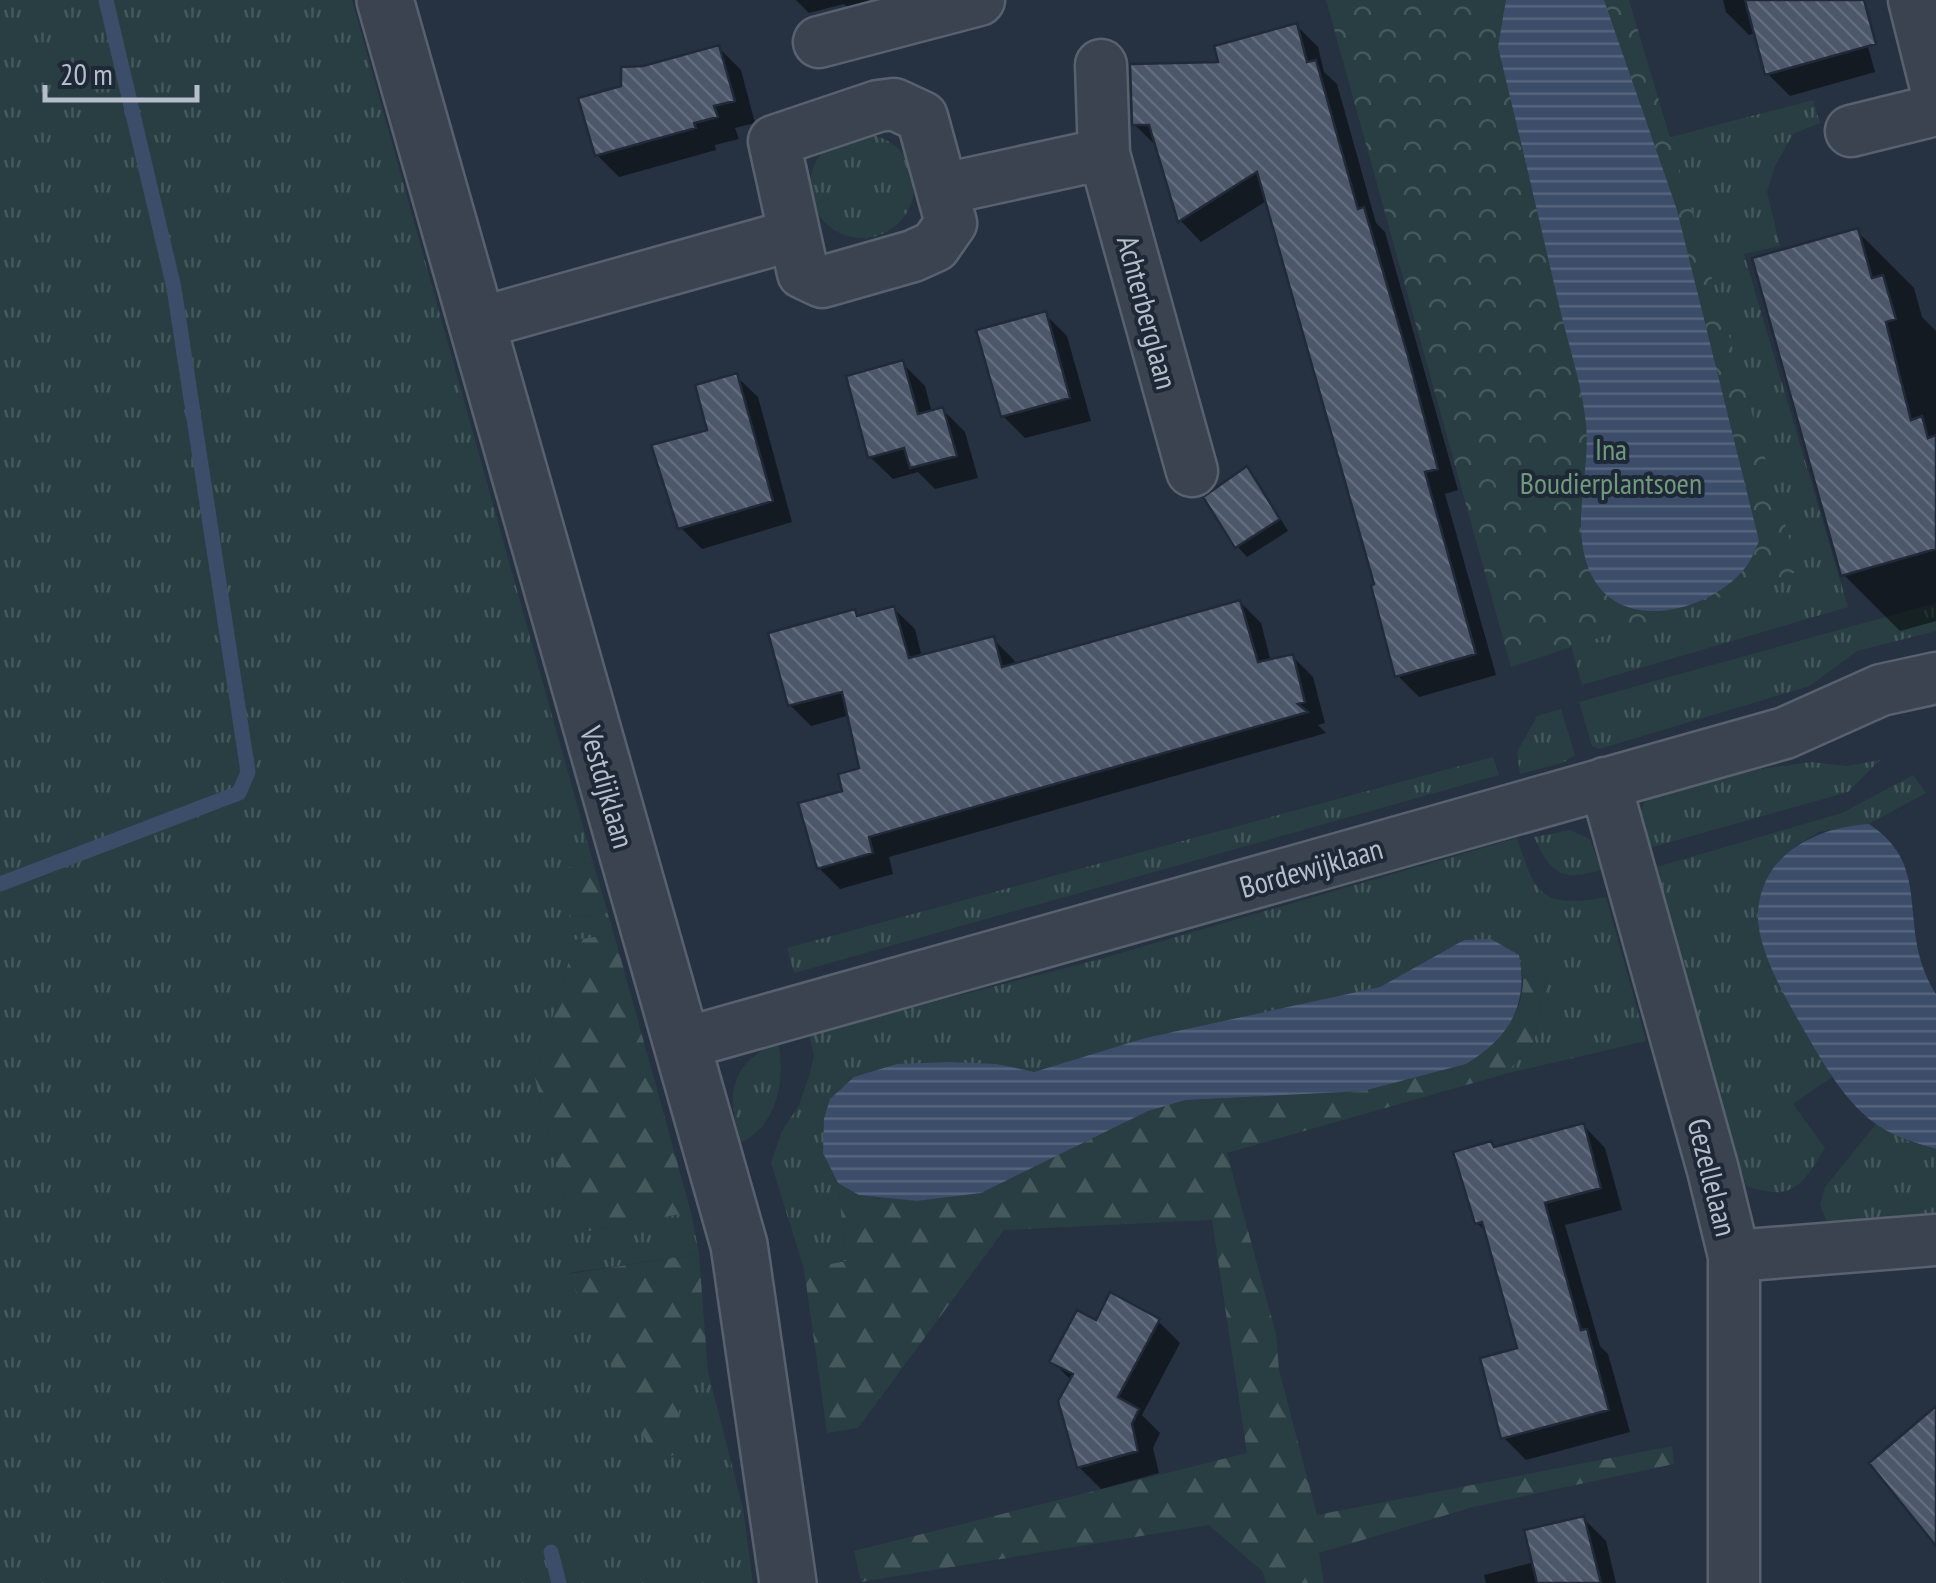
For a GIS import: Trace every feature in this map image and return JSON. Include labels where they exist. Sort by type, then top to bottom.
[{"type":"street","name":"Vestdijklaan","points":[[386,0],[739,1245],[788,1583]]},
{"type":"street","points":[[818,42],[979,0]]},
{"type":"street","points":[[1914,0],[1936,88]]},
{"type":"street","points":[[882,26],[894,104]]},
{"type":"street","name":"Achterberglaan","points":[[1100,65],[1104,154],[1192,471]]},
{"type":"street","points":[[894,104],[922,117],[951,224],[935,246],[822,282],[803,273],[774,141],[894,104]]},
{"type":"street","points":[[1852,131],[1936,110]]},
{"type":"street","points":[[944,189],[1104,154]]},
{"type":"street","points":[[476,324],[793,235]]},
{"type":"street","name":"Bordewijklaan","points":[[682,1044],[1785,733],[1881,690],[1936,678]]},
{"type":"street","name":"Gezellelaan","points":[[1605,783],[1734,1256],[1734,1583]]},
{"type":"street","points":[[1734,1256],[1936,1240]]},
{"type":"green space","points":[[0,0],[352,0],[593,862],[558,870],[571,917],[608,913],[614,934],[575,940],[535,1078],[564,1199],[589,1231],[691,1212],[699,1254],[569,1273],[677,1392],[708,1372],[743,1508],[753,1583],[0,1583]]},
{"type":"green space","name":"Ina Boudierplantsoen","points":[[1326,0],[1629,0],[1799,571],[1511,667]]},
{"type":"green space","points":[[1813,100],[1820,123],[1793,134],[1775,166],[1767,192],[1780,246],[1744,254],[1848,607],[1582,685],[1553,581],[1656,141]]},
{"type":"green space","points":[[862,134],[882,138],[899,149],[910,166],[914,186],[910,206],[899,223],[882,234],[862,238],[842,234],[825,223],[814,206],[810,186],[814,166],[825,149],[842,138]]},
{"type":"green space","points":[[1936,603],[1936,631],[1857,651],[1810,686],[1599,749],[1592,746],[1579,702]]},
{"type":"green space","points":[[1561,709],[1575,755],[1562,763],[1520,774],[1517,752],[1537,716]]},
{"type":"green space","points":[[1493,757],[1499,775],[794,973],[787,948]]},
{"type":"green space","points":[[1880,760],[1848,792],[1642,850],[1641,811],[1649,797],[1666,782],[1811,762],[1847,766]]},
{"type":"green space","points":[[1913,775],[1926,793],[1869,824],[1819,832],[1794,847],[1774,972],[1832,1077],[1793,1104],[1825,1148],[1794,1187],[1775,1192],[1746,1186],[1653,868],[1842,813]]},
{"type":"green space","points":[[1570,830],[1590,839],[1601,870],[1567,875],[1552,867],[1534,837]]},
{"type":"green space","points":[[1517,838],[1530,873],[1544,893],[1567,901],[1606,897],[1646,1041],[1505,1074],[1534,1042],[1547,974],[1523,979],[1519,955],[1464,940],[1380,987],[1145,1038],[1034,1072],[997,1064],[823,1153],[838,1183],[846,1261],[804,1269],[771,1163],[809,1076],[814,1056],[809,1034],[1100,959]]},
{"type":"green space","points":[[593,862],[608,913],[570,917],[557,870]]},
{"type":"green space","points":[[614,934],[691,1212],[589,1231],[564,1199],[535,1078],[575,940]]},
{"type":"green space","points":[[1547,973],[1534,1042],[1505,1074],[1227,1153],[1276,1334],[1279,1370],[1317,1515],[1672,1446],[1674,1464],[1473,1507],[1319,1553],[1324,1583],[1266,1583],[1263,1572],[1209,1525],[861,1582],[854,1551],[1247,1453],[1212,1220],[1004,1230],[858,1428],[827,1433],[804,1269],[846,1261],[838,1183],[860,1195],[917,1201],[981,1193],[1148,1111],[1186,1100],[1363,1091],[1465,1064],[1506,1029],[1519,1005],[1523,979]]},
{"type":"green space","points":[[778,1042],[780,1085],[771,1113],[754,1135],[741,1142],[734,1110],[736,1083],[749,1060]]},
{"type":"green space","points":[[1876,1124],[1908,1141],[1936,1149],[1936,1215],[1828,1224],[1820,1205],[1825,1187]]},
{"type":"green space","points":[[699,1254],[708,1372],[677,1392],[683,1454],[661,1457],[648,1445],[568,1274]]},
{"type":"water","points":[[1506,0],[1604,0],[1677,210],[1759,541],[1747,565],[1730,583],[1689,605],[1643,611],[1622,605],[1605,593],[1591,574],[1585,556],[1581,519],[1587,443],[1584,409],[1498,47]]},
{"type":"water","points":[[1869,824],[1889,841],[1902,860],[1909,879],[1917,945],[1936,994],[1936,1149],[1886,1130],[1848,1097],[1784,995],[1759,931],[1761,896],[1779,862],[1810,839],[1829,831]]},
{"type":"water","points":[[1491,939],[1519,955],[1518,1005],[1494,1043],[1466,1064],[1363,1091],[1186,1100],[1148,1111],[981,1193],[917,1201],[859,1195],[838,1183],[823,1153],[824,1119],[830,1099],[854,1077],[897,1064],[949,1062],[997,1064],[1034,1072],[1145,1038],[1380,987],[1464,940]]},
{"type":"building","points":[[1745,0],[1864,0],[1876,44],[1765,75]]},
{"type":"building","points":[[1297,23],[1307,62],[1316,60],[1358,209],[1364,207],[1408,356],[1438,469],[1425,472],[1476,654],[1395,677],[1371,586],[1374,584],[1257,172],[1178,222],[1149,125],[1132,125],[1130,64],[1218,62],[1214,46]]},
{"type":"building","points":[[719,45],[735,101],[714,106],[718,117],[694,123],[696,128],[595,156],[578,98],[621,86],[621,67],[643,66]]},
{"type":"building","points":[[1858,228],[1872,278],[1883,275],[1896,319],[1886,322],[1911,420],[1922,416],[1928,438],[1936,435],[1936,549],[1841,576],[1752,258]]},
{"type":"building","points":[[1046,311],[1070,398],[1001,417],[976,330]]},
{"type":"building","points":[[903,360],[918,414],[943,407],[957,456],[910,468],[904,448],[868,458],[846,376]]},
{"type":"building","points":[[737,373],[773,501],[678,529],[651,445],[707,430],[695,385]]},
{"type":"building","points":[[1247,466],[1280,519],[1235,548],[1203,497]]},
{"type":"building","points":[[1240,600],[1258,662],[1293,654],[1305,702],[1298,704],[1308,712],[869,837],[873,853],[817,869],[798,803],[842,791],[838,774],[859,768],[842,692],[788,706],[768,633],[855,609],[857,616],[894,606],[909,658],[994,636],[1002,667]]},
{"type":"building","points":[[1584,1123],[1601,1188],[1545,1203],[1581,1330],[1587,1329],[1609,1410],[1501,1439],[1480,1358],[1517,1348],[1482,1222],[1475,1224],[1453,1152],[1491,1141],[1494,1147]]},
{"type":"building","points":[[1110,1292],[1160,1319],[1118,1397],[1139,1409],[1132,1424],[1138,1451],[1077,1468],[1058,1401],[1073,1374],[1049,1362],[1077,1310],[1096,1320]]},
{"type":"building","points":[[1936,1406],[1936,1546],[1869,1463]]},
{"type":"building","points":[[1584,1516],[1601,1583],[1537,1583],[1524,1530]]},
{"type":"waterway","points":[[0,884],[239,793],[248,772],[174,288],[106,0]]},
{"type":"waterway","points":[[551,1552],[559,1583]]}]
